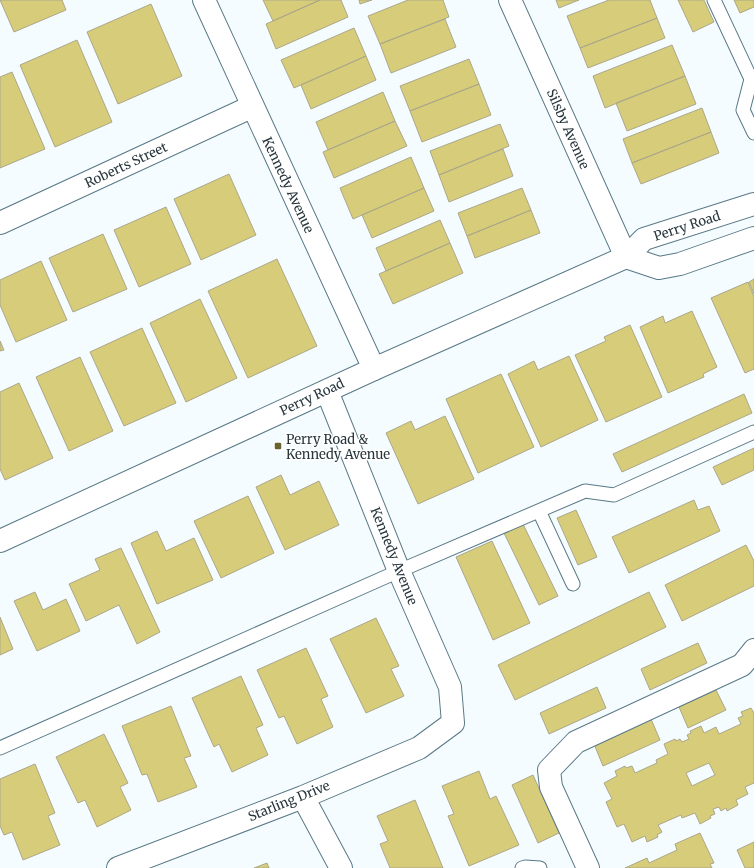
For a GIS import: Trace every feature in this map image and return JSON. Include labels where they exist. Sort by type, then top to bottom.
[{"type":"street","name":"Kennedy Avenue","points":[[204,0],[251,107],[374,369]]},
{"type":"street","name":"Silsby Avenue","points":[[510,0],[626,257]]},
{"type":"street","name":"Roberts Street","points":[[0,223],[251,107]]},
{"type":"street","name":"Perry Road","points":[[0,541],[374,369],[626,257],[644,240],[754,204]]},
{"type":"street","points":[[626,257],[659,268],[680,264],[754,238]]},
{"type":"street","name":"Kennedy Avenue","points":[[327,391],[399,571],[450,687],[453,723]]},
{"type":"street","points":[[588,868],[551,787],[549,770],[576,742],[742,665],[754,650]]},
{"type":"street","name":"Starling Drive","points":[[118,868],[303,797],[419,748],[453,723]]},
{"type":"street","points":[[303,797],[341,868]]},
{"type":"lane","points":[[714,0],[750,80],[743,110],[754,134]]},
{"type":"lane","points":[[0,748],[399,571],[585,491],[614,496],[754,432]]},
{"type":"lane","points":[[538,511],[573,584]]},
{"type":"lane","points":[[522,868],[540,868]]},
{"type":"building","points":[[0,0],[62,0],[66,10],[14,32]]},
{"type":"building","points":[[263,0],[320,0],[273,21]]},
{"type":"building","points":[[320,0],[341,0],[348,17],[276,49],[266,24]]},
{"type":"building","points":[[359,0],[372,0],[360,4]]},
{"type":"building","points":[[408,0],[443,0],[449,17],[380,44],[368,16]]},
{"type":"building","points":[[556,0],[579,0],[559,8]]},
{"type":"building","points":[[609,0],[650,0],[657,18],[580,48],[567,16]]},
{"type":"building","points":[[678,0],[704,0],[714,22],[693,32]]},
{"type":"building","points":[[734,0],[754,0],[754,7],[740,13]]},
{"type":"building","points":[[151,4],[182,76],[118,104],[87,32]]},
{"type":"building","points":[[657,18],[665,38],[588,68],[580,48]]},
{"type":"building","points":[[445,19],[456,47],[391,73],[380,44]]},
{"type":"building","points":[[354,28],[366,56],[294,88],[281,60]]},
{"type":"building","points":[[77,40],[112,122],[55,147],[20,65]]},
{"type":"building","points":[[672,45],[685,76],[605,108],[593,76]]},
{"type":"building","points":[[366,56],[376,80],[311,109],[301,85]]},
{"type":"building","points":[[469,59],[479,84],[410,111],[400,86]]},
{"type":"building","points":[[12,72],[45,149],[0,168],[0,77]]},
{"type":"building","points":[[685,76],[696,104],[627,131],[616,103]]},
{"type":"building","points":[[479,84],[491,115],[422,142],[410,111]]},
{"type":"building","points":[[383,92],[395,121],[328,150],[316,122]]},
{"type":"building","points":[[702,108],[711,132],[632,163],[623,139]]},
{"type":"building","points":[[395,121],[407,146],[334,178],[323,152]]},
{"type":"building","points":[[500,124],[509,146],[439,175],[430,151]]},
{"type":"building","points":[[711,132],[719,153],[641,184],[632,163]]},
{"type":"building","points":[[503,149],[513,176],[449,202],[439,175]]},
{"type":"building","points":[[411,157],[424,188],[353,219],[340,188]]},
{"type":"building","points":[[229,174],[256,235],[201,260],[174,199]]},
{"type":"building","points":[[424,188],[434,211],[372,238],[362,215]]},
{"type":"building","points":[[522,188],[531,210],[467,236],[458,213]]},
{"type":"building","points":[[166,207],[191,264],[139,287],[114,230]]},
{"type":"building","points":[[531,210],[540,233],[475,258],[467,236]]},
{"type":"building","points":[[440,220],[450,243],[386,271],[376,248]]},
{"type":"building","points":[[103,234],[127,289],[73,312],[49,258]]},
{"type":"building","points":[[450,243],[463,273],[393,304],[379,274]]},
{"type":"building","points":[[277,259],[317,346],[248,378],[208,291]]},
{"type":"building","points":[[41,261],[67,320],[16,342],[0,305],[0,280]]},
{"type":"building","points":[[754,279],[754,294],[749,282]]},
{"type":"building","points":[[748,282],[754,297],[754,369],[745,373],[711,298]]},
{"type":"building","points":[[200,299],[237,378],[186,402],[150,323]]},
{"type":"building","points":[[692,311],[717,367],[703,374],[704,377],[668,393],[640,327],[663,316],[665,323]]},
{"type":"building","points":[[630,325],[662,397],[606,422],[575,355],[606,341],[604,337]]},
{"type":"building","points":[[142,328],[176,403],[124,426],[90,352]]},
{"type":"building","points":[[0,341],[4,350],[0,351]]},
{"type":"building","points":[[569,356],[598,420],[541,447],[508,374],[534,361],[538,370]]},
{"type":"building","points":[[80,357],[113,431],[69,451],[36,377]]},
{"type":"building","points":[[501,374],[534,447],[478,473],[446,399]]},
{"type":"building","points":[[19,383],[53,458],[5,480],[0,469],[0,392]]},
{"type":"building","points":[[744,394],[752,413],[622,472],[613,454]]},
{"type":"building","points":[[445,416],[474,479],[418,504],[386,433],[411,421],[415,430]]},
{"type":"building","points":[[754,448],[754,470],[722,485],[713,467]]},
{"type":"building","points":[[281,475],[290,495],[319,481],[339,525],[285,550],[256,487]]},
{"type":"building","points":[[248,496],[274,553],[221,578],[194,521]]},
{"type":"building","points":[[694,500],[698,510],[709,506],[720,531],[629,573],[612,537]]},
{"type":"building","points":[[576,510],[597,557],[578,565],[557,518]]},
{"type":"building","points":[[522,522],[558,596],[539,605],[503,531]]},
{"type":"building","points":[[157,531],[166,551],[194,538],[213,580],[157,604],[131,543]]},
{"type":"building","points":[[492,541],[530,623],[493,640],[456,557]]},
{"type":"building","points":[[746,545],[754,561],[754,586],[682,621],[665,585]]},
{"type":"building","points":[[121,548],[160,632],[137,644],[119,605],[86,621],[69,584],[100,570],[95,559]]},
{"type":"building","points":[[35,592],[43,610],[66,599],[80,631],[37,651],[14,601]]},
{"type":"building","points":[[649,592],[666,627],[515,700],[498,665]]},
{"type":"building","points":[[0,617],[13,649],[0,655]]},
{"type":"building","points":[[376,618],[399,666],[391,669],[404,696],[366,713],[330,639]]},
{"type":"building","points":[[698,643],[707,663],[650,690],[641,669]]},
{"type":"building","points":[[306,648],[328,696],[321,699],[333,727],[297,744],[284,716],[279,718],[257,670]]},
{"type":"building","points":[[241,676],[263,725],[256,728],[268,755],[232,772],[219,744],[214,747],[192,698]]},
{"type":"building","points":[[597,687],[606,708],[549,734],[540,713]]},
{"type":"building","points":[[716,690],[726,710],[688,728],[679,707]]},
{"type":"building","points":[[171,706],[191,756],[184,758],[197,787],[158,802],[147,774],[142,775],[122,726]]},
{"type":"building","points":[[751,708],[754,713],[754,783],[745,787],[748,794],[736,800],[738,805],[727,811],[726,808],[721,811],[719,807],[713,809],[715,814],[700,824],[695,813],[682,818],[681,815],[658,825],[662,832],[657,835],[658,837],[647,842],[645,836],[632,842],[624,824],[617,827],[606,802],[612,799],[604,783],[617,776],[615,771],[625,766],[626,768],[632,766],[635,773],[657,763],[656,760],[668,754],[664,744],[675,739],[676,741],[680,739],[682,742],[689,739],[687,735],[691,733],[690,731],[701,726],[704,733],[716,727],[719,734],[741,724],[738,718],[743,716],[741,712]],"holes":[[[709,763],[715,775],[692,786],[686,773]]]},
{"type":"building","points":[[651,719],[660,740],[603,766],[594,744]]},
{"type":"building","points":[[104,734],[128,783],[120,787],[131,810],[97,827],[85,800],[78,803],[56,757]]},
{"type":"building","points":[[35,764],[55,813],[48,816],[60,845],[23,860],[12,832],[4,835],[0,826],[0,779]]},
{"type":"building","points":[[479,771],[490,799],[496,796],[519,845],[469,866],[448,816],[454,814],[442,786]]},
{"type":"building","points":[[533,775],[559,833],[538,843],[512,785]]},
{"type":"building","points":[[415,800],[443,868],[390,868],[380,844],[388,841],[377,816]]},
{"type":"building","points":[[700,833],[714,863],[710,864],[712,868],[625,868],[647,858],[649,863],[677,850],[675,844]]},
{"type":"building","points":[[754,842],[754,868],[745,868],[737,850]]},
{"type":"building","points":[[267,863],[269,868],[254,868]]},
{"type":"place","name":"Perry Road & Kennedy Avenue","points":[[278,446]]}]
